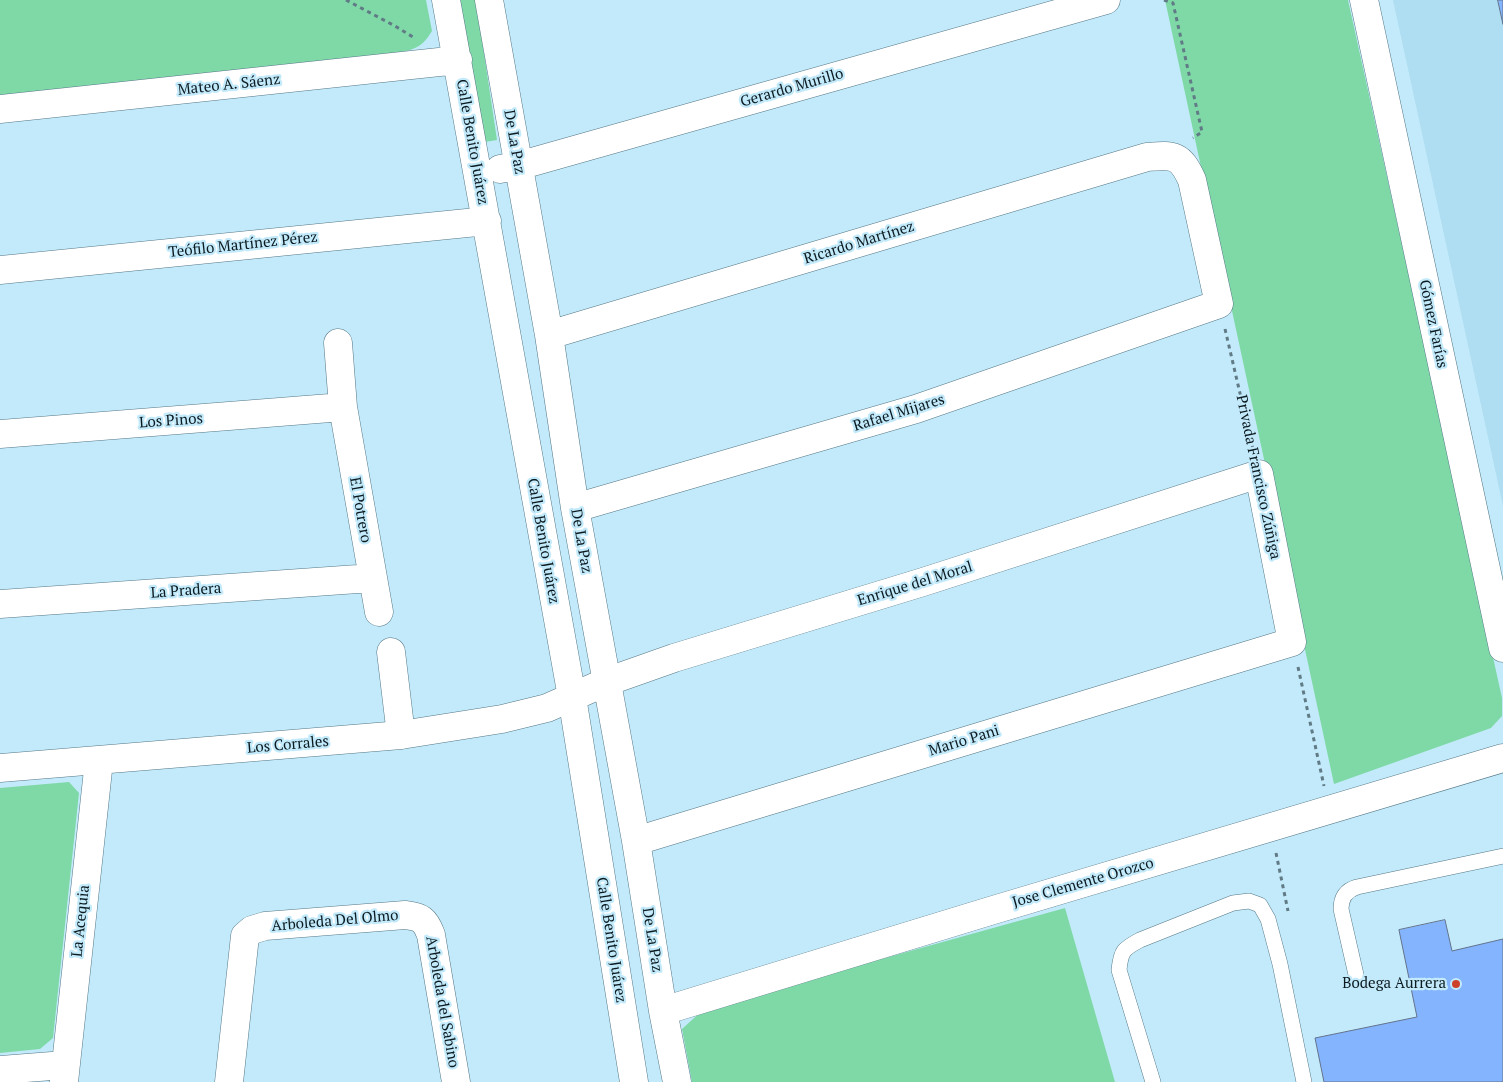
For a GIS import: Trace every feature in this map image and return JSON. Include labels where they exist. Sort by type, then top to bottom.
[{"type":"street","name":"Calle Benito Juárez","points":[[446,0],[514,386],[572,697],[634,1082]]},
{"type":"street","name":"De La Paz","points":[[490,0],[549,335],[575,508],[636,842],[677,1082]]},
{"type":"street","name":"Gerardo Murillo","points":[[478,174],[518,166],[1106,0]]},
{"type":"street","name":"Gómez Farías","points":[[1364,0],[1503,648]]},
{"type":"street","name":"Mateo A. Sáenz","points":[[0,109],[458,60]]},
{"type":"street","points":[[1170,155],[1184,164],[1192,180],[1220,304]]},
{"type":"street","name":"Ricardo Martínez","points":[[549,335],[1147,157],[1170,155]]},
{"type":"street","name":"Teófilo Martínez Pérez","points":[[0,270],[486,221]]},
{"type":"street","name":"Rafael Mijares","points":[[575,508],[916,409],[1220,304]]},
{"type":"street","name":"El Potrero","points":[[338,343],[343,408],[379,612]]},
{"type":"street","name":"Los Pinos","points":[[0,434],[343,408]]},
{"type":"street","name":"Enrique del Moral","points":[[572,697],[606,682],[674,658],[923,582],[1259,474]]},
{"type":"street","name":"Privada Francisco Zúñiga","points":[[1259,474],[1292,642]]},
{"type":"street","name":"La Pradera","points":[[0,604],[372,578]]},
{"type":"street","name":"Mario Pani","points":[[636,842],[1292,642]]},
{"type":"street","points":[[390,652],[402,735]]},
{"type":"street","name":"Los Corrales","points":[[0,768],[402,735],[502,719],[547,708],[572,697]]},
{"type":"street","name":"Jose Clemente Orozco","points":[[664,1011],[981,913],[1503,758]]},
{"type":"street","name":"La Acequia","points":[[64,1074],[99,761]]},
{"type":"street","name":"Arboleda Del Olmo","points":[[229,1082],[242,950],[245,936],[252,930],[265,926],[405,915],[417,916],[426,923]]},
{"type":"street","name":"Arboleda del Sabino","points":[[426,923],[431,935],[456,1082]]},
{"type":"street","points":[[0,1070],[64,1074]]},
{"type":"street","points":[[451,1082],[456,1082]]},
{"type":"lane","points":[[1357,979],[1341,908],[1343,897],[1347,892],[1357,887],[1503,856]]},
{"type":"lane","points":[[1153,1082],[1119,970],[1120,956],[1125,948],[1140,940],[1233,903],[1249,901],[1260,905],[1268,919],[1280,964],[1304,1082]]},
{"type":"path","points":[[346,0],[416,39]]},
{"type":"path","points":[[1164,0],[1173,3],[1202,132],[1170,155]]},
{"type":"path","name":"Privada Francisco Zúñiga","points":[[1220,304],[1259,474]]},
{"type":"path","points":[[1292,642],[1329,809]]},
{"type":"path","points":[[1270,828],[1288,912]]},
{"type":"shaded area","points":[[1393,0],[1503,0],[1503,506]]},
{"type":"green space","points":[[0,0],[426,0],[432,31],[425,41],[418,46],[398,53],[0,95]]},
{"type":"green space","points":[[452,0],[476,0],[497,140],[479,143]]},
{"type":"green space","points":[[1165,0],[1348,0],[1502,698],[1502,716],[1491,728],[1334,784]]},
{"type":"green space","points":[[69,782],[79,793],[53,1038],[40,1049],[0,1053],[0,788]]},
{"type":"green space","points":[[1065,908],[1115,1082],[692,1082],[682,1029],[705,1008]]},
{"type":"building","points":[[1498,0],[1503,0],[1503,24]]},
{"type":"building","name":"Bodega Aurrera","points":[[1445,920],[1452,951],[1503,939],[1503,1082],[1324,1082],[1315,1038],[1417,1017],[1399,930]]},
{"type":"place","name":"Bodega Aurrera","points":[[1456,984]]}]
